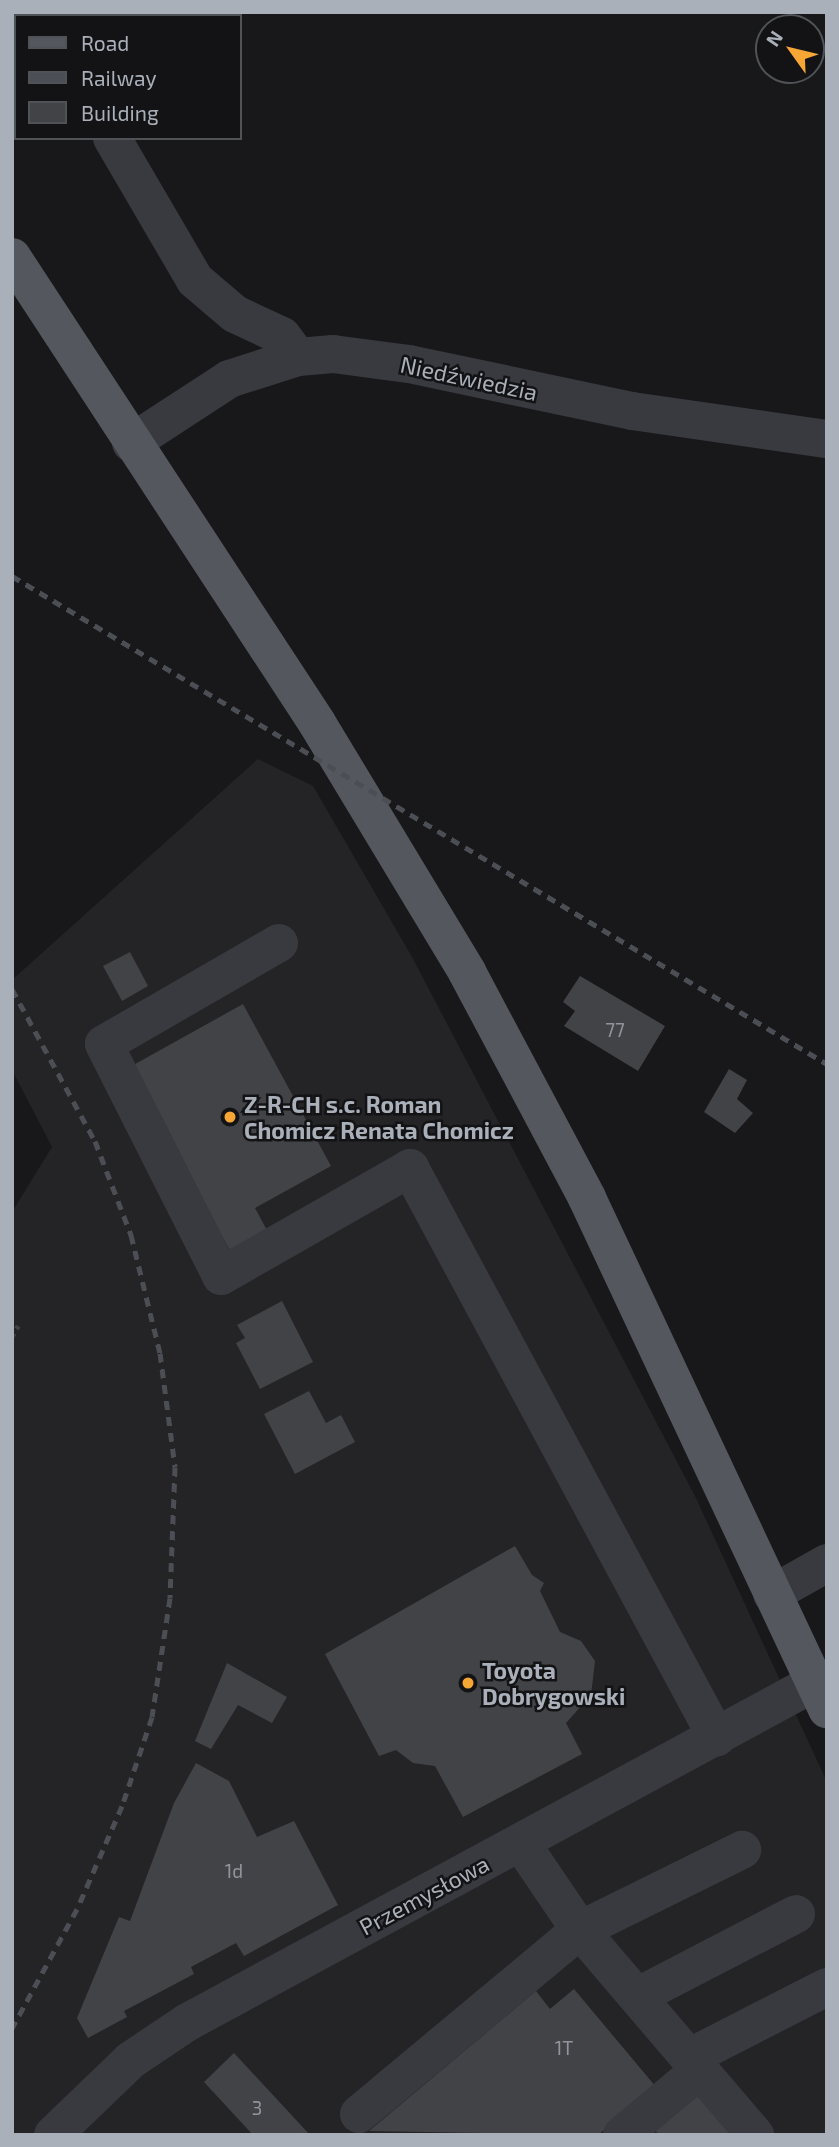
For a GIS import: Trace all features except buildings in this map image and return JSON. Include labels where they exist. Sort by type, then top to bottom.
[{"type":"main road","points":[[12,257],[131,443],[324,734],[467,972],[587,1198],[820,1696]]},
{"type":"street","points":[[113,140],[195,280],[235,314],[282,337],[298,357]]},
{"type":"street","name":"Niedźwiedzia","points":[[131,443],[200,393],[253,369],[298,357],[332,354],[409,364],[569,400],[827,439]]},
{"type":"street","points":[[279,943],[104,1044],[221,1276],[410,1168],[717,1738]]},
{"type":"street","points":[[772,1594],[827,1563]]},
{"type":"street","name":"Przemysłowa","points":[[53,2135],[131,2060],[186,2023],[717,1738],[820,1696]]},
{"type":"street","points":[[521,1843],[580,1930],[755,2135]]},
{"type":"street","points":[[359,2114],[580,1930],[742,1850]]},
{"type":"street","points":[[638,1996],[796,1914]]},
{"type":"street","points":[[622,2135],[695,2064],[827,1987]]},
{"type":"path","points":[[12,1336],[19,1324]]},
{"type":"shaded area","points":[[258,759],[313,786],[412,957],[695,1496],[827,1782],[827,2135],[12,2135],[12,1212],[52,1147],[12,1070],[12,980]]},
{"type":"railway","points":[[12,576],[827,1064]]},
{"type":"railway","points":[[12,989],[95,1141],[131,1235],[160,1353],[175,1467],[170,1598],[152,1717],[122,1806],[77,1909],[12,2028]]},
{"type":"place","name":"Z-R-CH s.c. Roman Chomicz Renata Chomicz","points":[[230,1117]]},
{"type":"place","name":"Toyota Dobrygowski","points":[[468,1683]]}]
